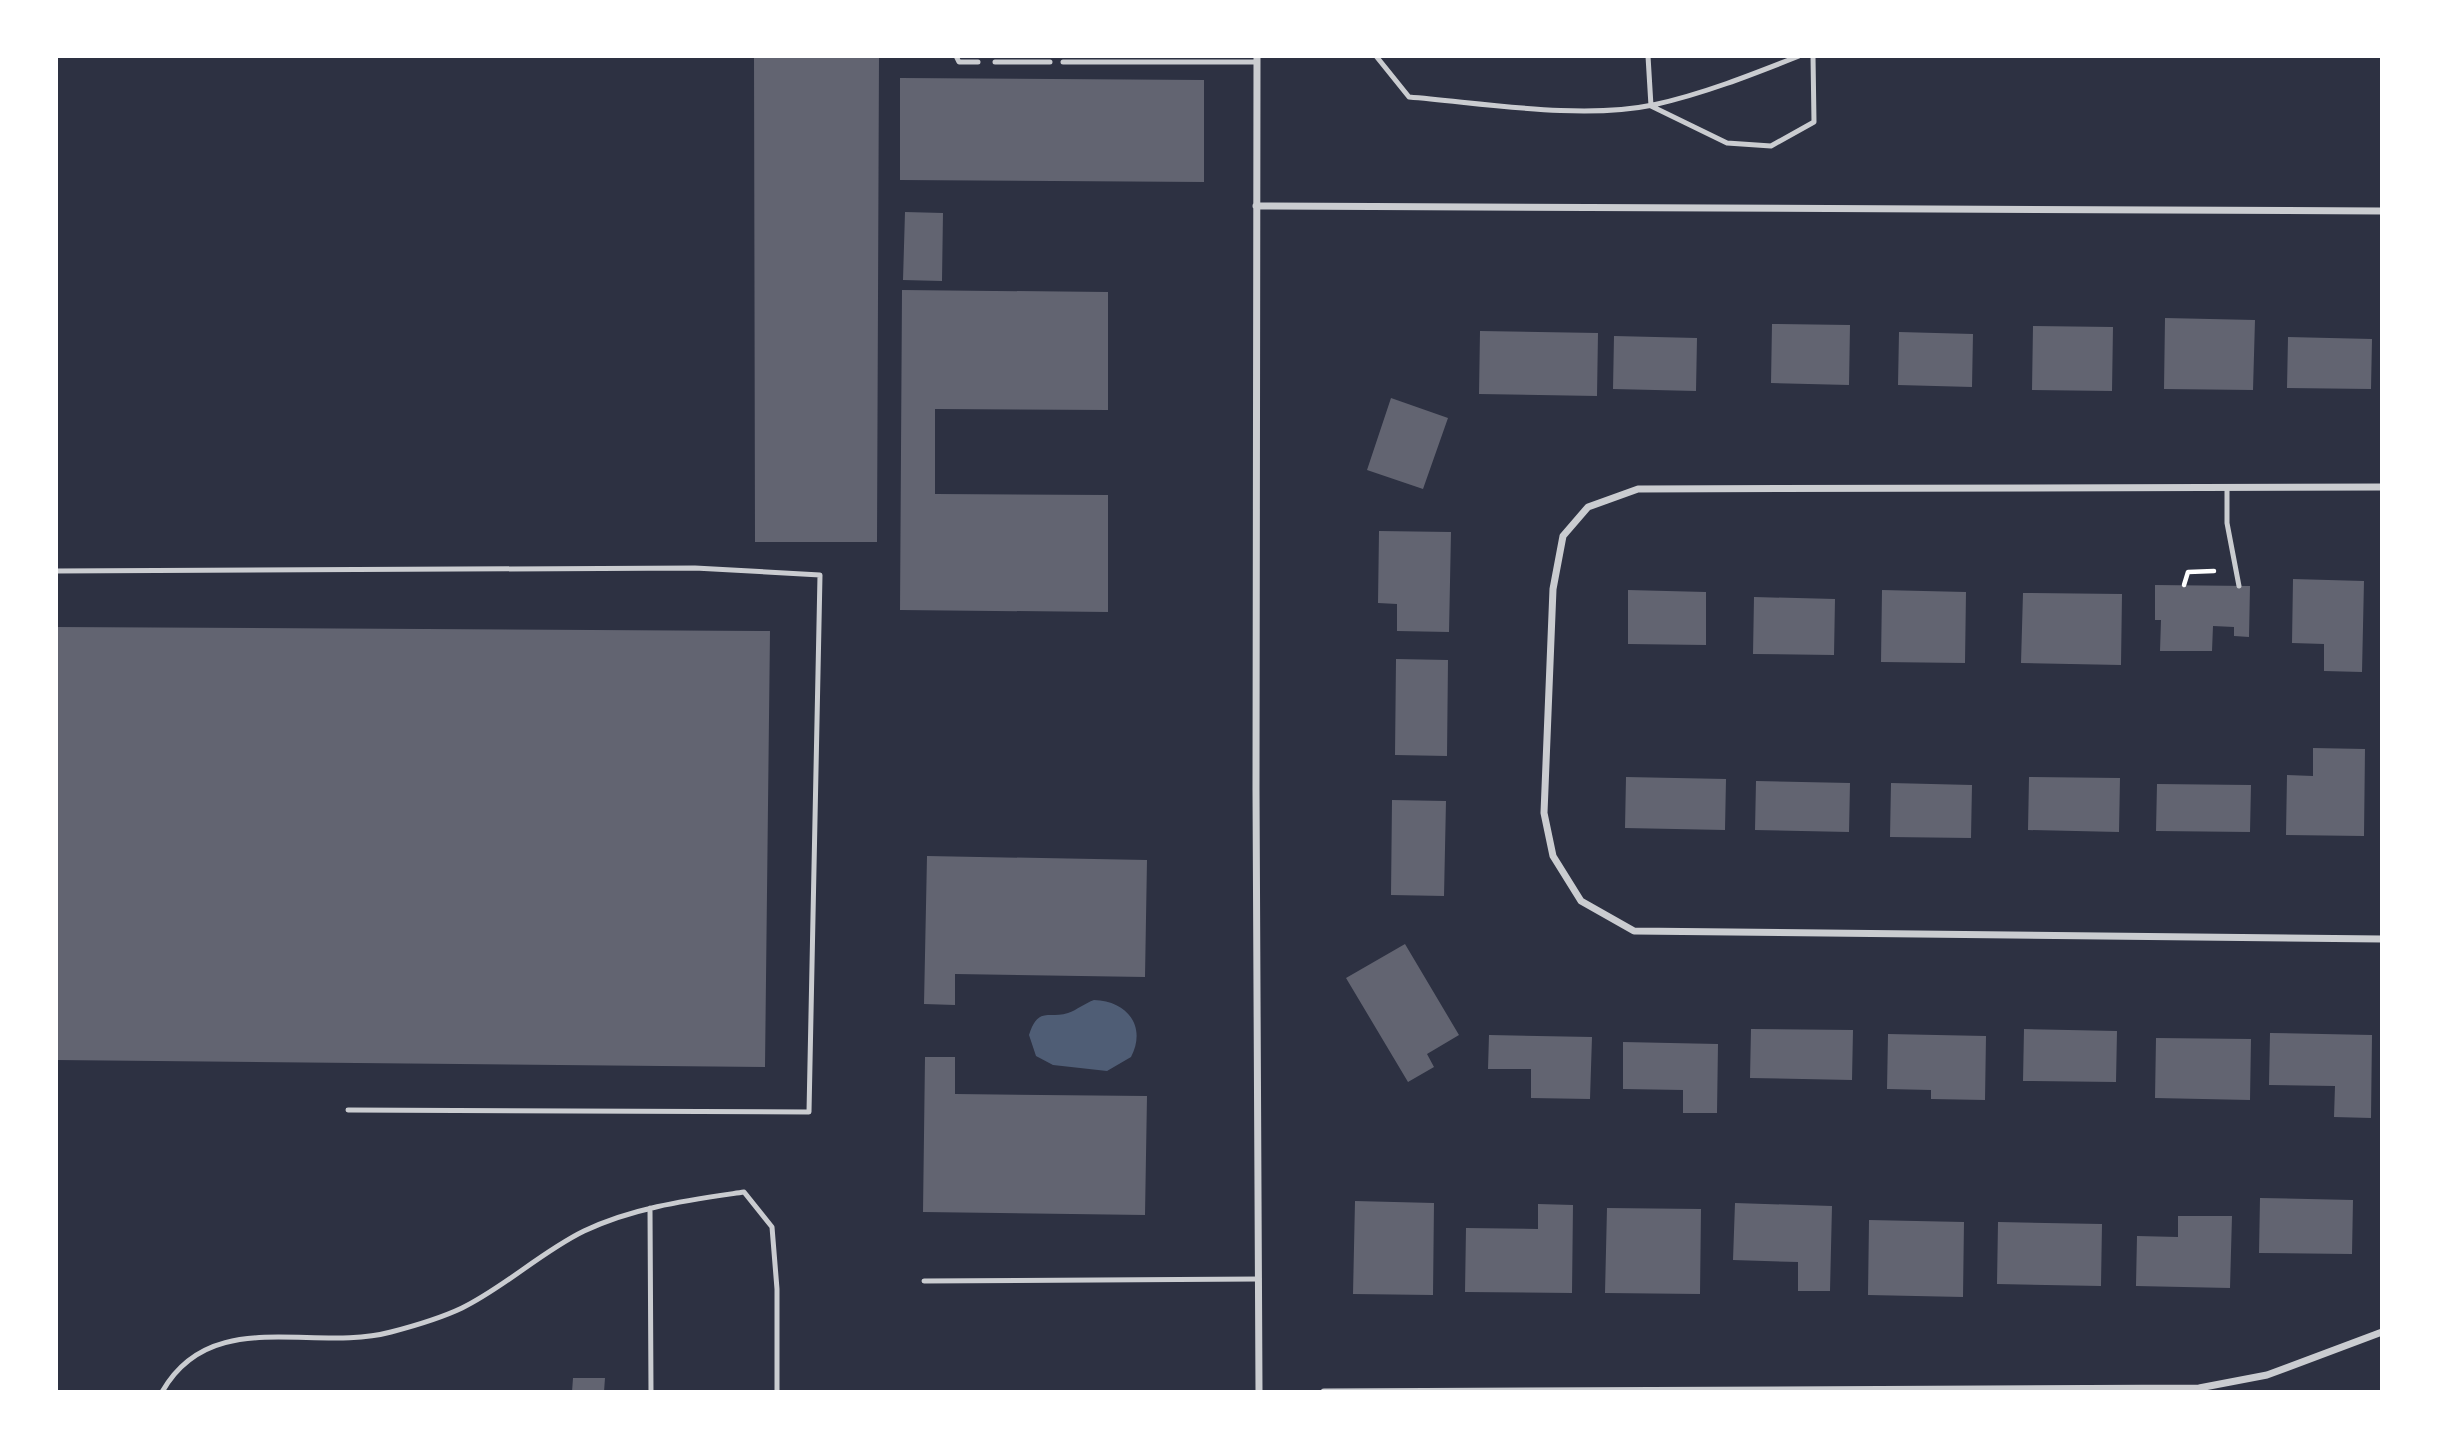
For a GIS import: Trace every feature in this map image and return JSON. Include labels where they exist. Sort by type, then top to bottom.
[{"type":"street","points":[[1257,59],[1259,1392]]},
{"type":"street","points":[[1256,206],[2382,211]]},
{"type":"street","points":[[2382,487],[1638,489],[1588,507],[1563,536],[1553,589],[1544,813],[1553,856],[1581,901],[1634,931],[2382,939]]},
{"type":"street","points":[[1324,1392],[2199,1388],[2266,1375],[2382,1332]]},
{"type":"lane","points":[[956,56],[959,62],[978,62]]},
{"type":"lane","points":[[1376,56],[1409,97],[1581,111],[1651,106],[1734,81],[1799,56]]},
{"type":"lane","points":[[1648,56],[1651,106]]},
{"type":"lane","points":[[1651,106],[1727,143],[1771,146],[1814,122],[1813,56]]},
{"type":"lane","points":[[1063,62],[1121,58],[1257,59]]},
{"type":"lane","points":[[995,62],[1050,62]]},
{"type":"lane","points":[[2227,488],[2230,543],[2239,586]]},
{"type":"lane","points":[[56,571],[695,568],[820,575],[809,1112],[348,1110]]},
{"type":"lane","points":[[162,1392],[170,1377],[190,1357],[234,1338],[321,1339],[389,1333],[462,1308],[584,1231],[650,1208],[744,1192],[772,1227],[777,1289],[777,1392]]},
{"type":"lane","points":[[650,1208],[651,1392]]},
{"type":"lane","points":[[924,1281],[1259,1279]]},
{"type":"path","points":[[2184,585],[2188,572],[2214,572],[2215,543],[2230,543]]},
{"type":"water","points":[[1094,1000],[1116,1005],[1131,1017],[1137,1035],[1131,1057],[1107,1071],[1053,1065],[1036,1056],[1029,1035],[1036,1020],[1045,1015],[1068,1013]]},
{"type":"building","points":[[754,56],[879,56],[877,542],[755,542]]},
{"type":"building","points":[[900,78],[1204,80],[1204,182],[900,180]]},
{"type":"building","points":[[905,212],[943,213],[942,281],[903,280]]},
{"type":"building","points":[[902,290],[1108,292],[1108,410],[935,409],[935,494],[1108,495],[1108,612],[900,610]]},
{"type":"building","points":[[2165,318],[2255,320],[2253,390],[2164,389]]},
{"type":"building","points":[[1772,324],[1850,325],[1849,385],[1771,383]]},
{"type":"building","points":[[2033,326],[2113,327],[2112,391],[2032,390]]},
{"type":"building","points":[[1480,331],[1598,333],[1597,396],[1479,394]]},
{"type":"building","points":[[1899,332],[1973,334],[1972,387],[1898,385]]},
{"type":"building","points":[[1614,336],[1697,338],[1696,391],[1613,389]]},
{"type":"building","points":[[2288,337],[2372,339],[2371,389],[2287,388]]},
{"type":"building","points":[[1391,398],[1448,418],[1423,489],[1367,470]]},
{"type":"building","points":[[1379,531],[1451,532],[1449,632],[1397,631],[1397,604],[1378,603]]},
{"type":"building","points":[[2293,579],[2364,581],[2362,672],[2324,671],[2324,644],[2292,643]]},
{"type":"building","points":[[2155,585],[2250,586],[2249,637],[2234,636],[2234,627],[2213,626],[2212,651],[2160,651],[2161,620],[2155,620]]},
{"type":"building","points":[[1628,590],[1706,592],[1706,645],[1628,644]]},
{"type":"building","points":[[1882,590],[1966,592],[1965,663],[1881,662]]},
{"type":"building","points":[[2023,593],[2122,594],[2121,665],[2021,663]]},
{"type":"building","points":[[1754,597],[1835,599],[1834,655],[1753,654]]},
{"type":"building","points":[[56,627],[770,631],[765,1067],[56,1060]]},
{"type":"building","points":[[1396,659],[1448,660],[1447,756],[1395,755]]},
{"type":"building","points":[[2313,748],[2365,749],[2364,836],[2286,835],[2287,775],[2313,776]]},
{"type":"building","points":[[1626,777],[1726,779],[1725,830],[1625,828]]},
{"type":"building","points":[[2029,777],[2120,778],[2119,832],[2028,830]]},
{"type":"building","points":[[1756,781],[1850,783],[1849,832],[1755,830]]},
{"type":"building","points":[[1891,783],[1972,785],[1971,838],[1890,837]]},
{"type":"building","points":[[2157,784],[2251,785],[2250,832],[2156,831]]},
{"type":"building","points":[[1392,800],[1446,801],[1444,896],[1391,895]]},
{"type":"building","points":[[927,856],[1147,860],[1145,977],[955,974],[955,1005],[924,1004]]},
{"type":"building","points":[[1405,944],[1459,1035],[1427,1054],[1434,1067],[1408,1082],[1346,978]]},
{"type":"building","points":[[1751,1029],[1853,1030],[1852,1080],[1750,1078]]},
{"type":"building","points":[[2024,1029],[2117,1031],[2116,1082],[2023,1081]]},
{"type":"building","points":[[2270,1033],[2372,1035],[2371,1118],[2334,1117],[2335,1086],[2269,1085]]},
{"type":"building","points":[[1888,1034],[1986,1036],[1985,1100],[1931,1099],[1931,1090],[1887,1089]]},
{"type":"building","points":[[1489,1035],[1592,1037],[1590,1099],[1531,1098],[1531,1069],[1488,1069]]},
{"type":"building","points":[[2156,1038],[2251,1039],[2250,1100],[2155,1098]]},
{"type":"building","points":[[1623,1042],[1718,1044],[1717,1113],[1683,1113],[1683,1090],[1623,1089]]},
{"type":"building","points":[[925,1057],[955,1057],[955,1094],[1147,1096],[1145,1215],[923,1212]]},
{"type":"building","points":[[2260,1198],[2353,1200],[2352,1254],[2259,1253]]},
{"type":"building","points":[[1355,1201],[1434,1203],[1433,1295],[1353,1294]]},
{"type":"building","points":[[1735,1203],[1832,1206],[1830,1291],[1798,1291],[1798,1262],[1733,1260]]},
{"type":"building","points":[[1538,1204],[1573,1205],[1572,1293],[1465,1292],[1466,1228],[1538,1229]]},
{"type":"building","points":[[1607,1208],[1701,1209],[1700,1294],[1605,1293]]},
{"type":"building","points":[[2178,1216],[2232,1216],[2230,1288],[2136,1286],[2137,1236],[2178,1237]]},
{"type":"building","points":[[1869,1220],[1964,1222],[1963,1297],[1868,1295]]},
{"type":"building","points":[[1998,1222],[2102,1224],[2101,1286],[1997,1284]]},
{"type":"building","points":[[573,1378],[605,1378],[604,1392],[572,1392]]}]
